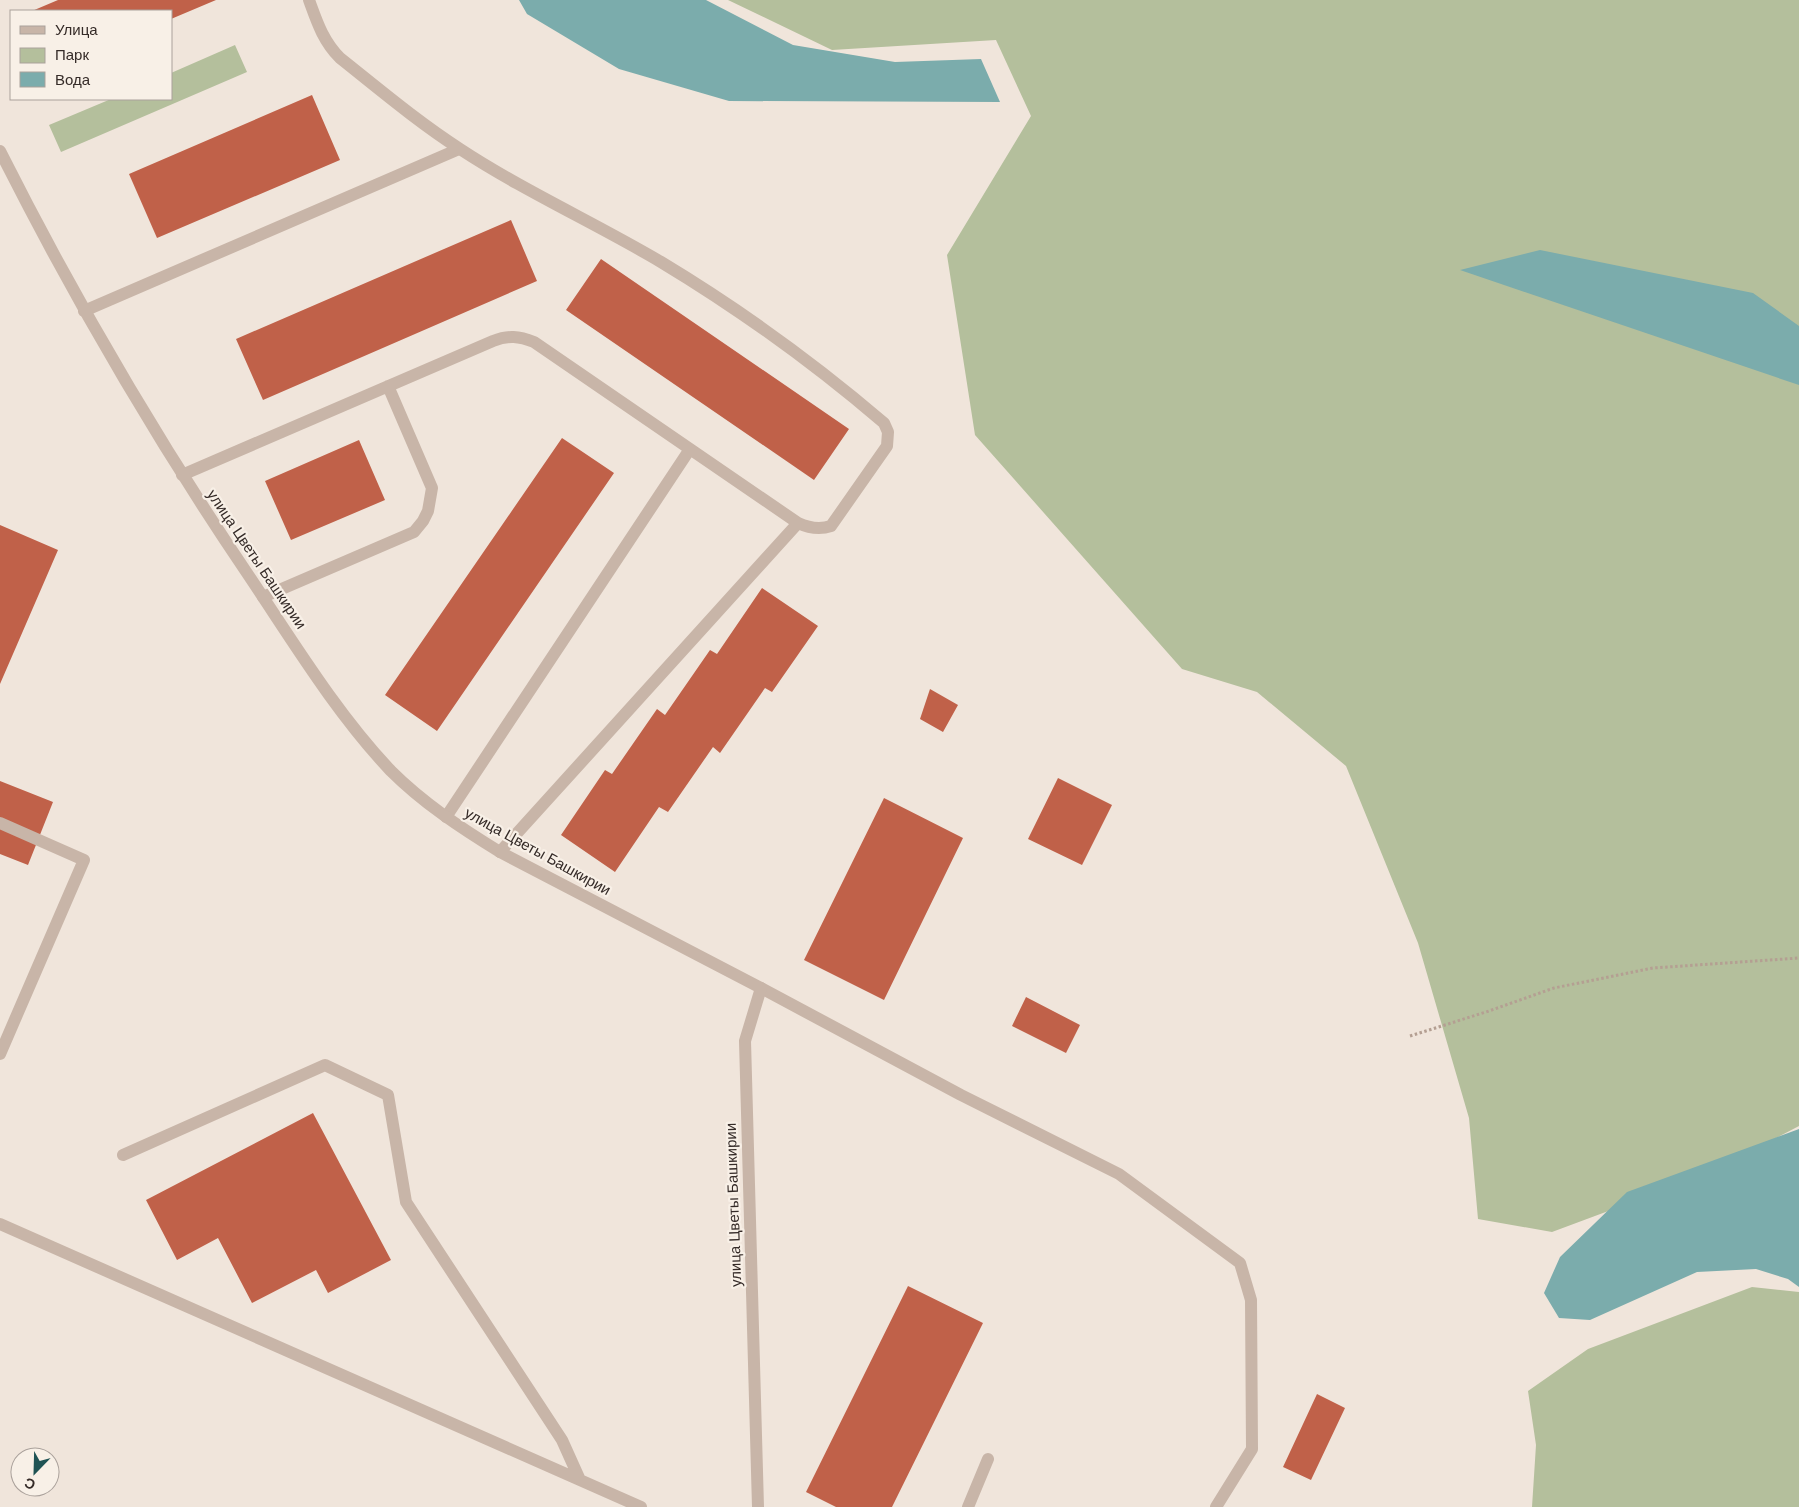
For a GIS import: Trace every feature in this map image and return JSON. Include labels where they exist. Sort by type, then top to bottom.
[{"type":"street","points":[[182,475],[503,337],[522,337],[534,342],[806,527],[818,529],[831,526],[887,446],[888,432],[884,424],[801,358],[721,300],[660,262],[459,149],[340,58],[326,42],[309,0]]},
{"type":"street","points":[[84,311],[459,149]]},
{"type":"street","name":"улица Цветы Башкирии","points":[[0,152],[84,311],[182,475],[329,694],[366,743],[393,772],[446,817],[500,852],[761,988],[745,1041],[758,1507]]},
{"type":"street","points":[[263,597],[414,532],[423,522],[428,511],[432,488],[388,386]]},
{"type":"street","points":[[446,817],[690,449]]},
{"type":"street","points":[[500,852],[798,523]]},
{"type":"street","points":[[0,823],[84,860],[0,1054]]},
{"type":"street","points":[[761,988],[961,1095],[1119,1174],[1240,1263],[1251,1300],[1252,1448],[1216,1507]]},
{"type":"street","points":[[123,1155],[325,1065],[388,1095],[406,1202],[562,1440],[580,1480]]},
{"type":"street","points":[[0,1224],[641,1507]]},
{"type":"street","points":[[968,1507],[988,1459]]},
{"type":"path","points":[[1410,1036],[1554,988],[1653,968],[1799,958]]},
{"type":"green space","points":[[728,0],[1799,0],[1799,1126],[1705,1175],[1552,1232],[1478,1219],[1469,1118],[1418,943],[1346,766],[1257,692],[1182,669],[975,435],[947,255],[1031,116],[996,40],[832,50]]},
{"type":"green space","points":[[235,45],[247,72],[61,152],[49,125],[109,100],[172,100],[172,73]]},
{"type":"green space","points":[[1752,1287],[1799,1292],[1799,1507],[1532,1507],[1536,1445],[1528,1391],[1588,1349]]},
{"type":"water","points":[[519,0],[706,0],[793,45],[895,62],[981,59],[1000,102],[729,101],[619,69],[527,14]]},
{"type":"water","points":[[1540,250],[1753,293],[1799,326],[1799,385],[1460,270]]},
{"type":"water","points":[[1799,1129],[1799,1287],[1788,1279],[1756,1269],[1697,1272],[1590,1320],[1559,1318],[1544,1293],[1560,1257],[1627,1192]]},
{"type":"building","points":[[58,0],[216,0],[172,19],[172,10],[34,10]]},
{"type":"building","points":[[312,95],[340,160],[157,238],[129,174]]},
{"type":"building","points":[[511,220],[537,281],[263,400],[236,339]]},
{"type":"building","points":[[601,259],[849,429],[814,480],[566,310]]},
{"type":"building","points":[[562,438],[614,473],[437,731],[385,695]]},
{"type":"building","points":[[359,440],[385,500],[291,540],[265,481]]},
{"type":"building","points":[[0,525],[58,550],[0,684]]},
{"type":"building","points":[[762,588],[818,626],[772,692],[765,688],[720,753],[713,747],[668,812],[659,807],[615,872],[561,835],[605,770],[612,774],[657,709],[665,715],[710,650],[717,654]]},
{"type":"building","points":[[930,689],[958,705],[943,732],[920,719]]},
{"type":"building","points":[[1058,778],[1112,805],[1082,865],[1028,839]]},
{"type":"building","points":[[0,781],[53,802],[28,865],[0,854]]},
{"type":"building","points":[[884,798],[963,838],[884,1000],[804,960]]},
{"type":"building","points":[[1026,997],[1080,1025],[1066,1053],[1012,1026]]},
{"type":"building","points":[[313,1113],[391,1260],[328,1293],[316,1270],[252,1303],[218,1238],[177,1260],[146,1200]]},
{"type":"building","points":[[908,1286],[983,1323],[892,1507],[836,1507],[806,1492]]},
{"type":"building","points":[[1317,1394],[1345,1408],[1311,1480],[1283,1467]]}]
